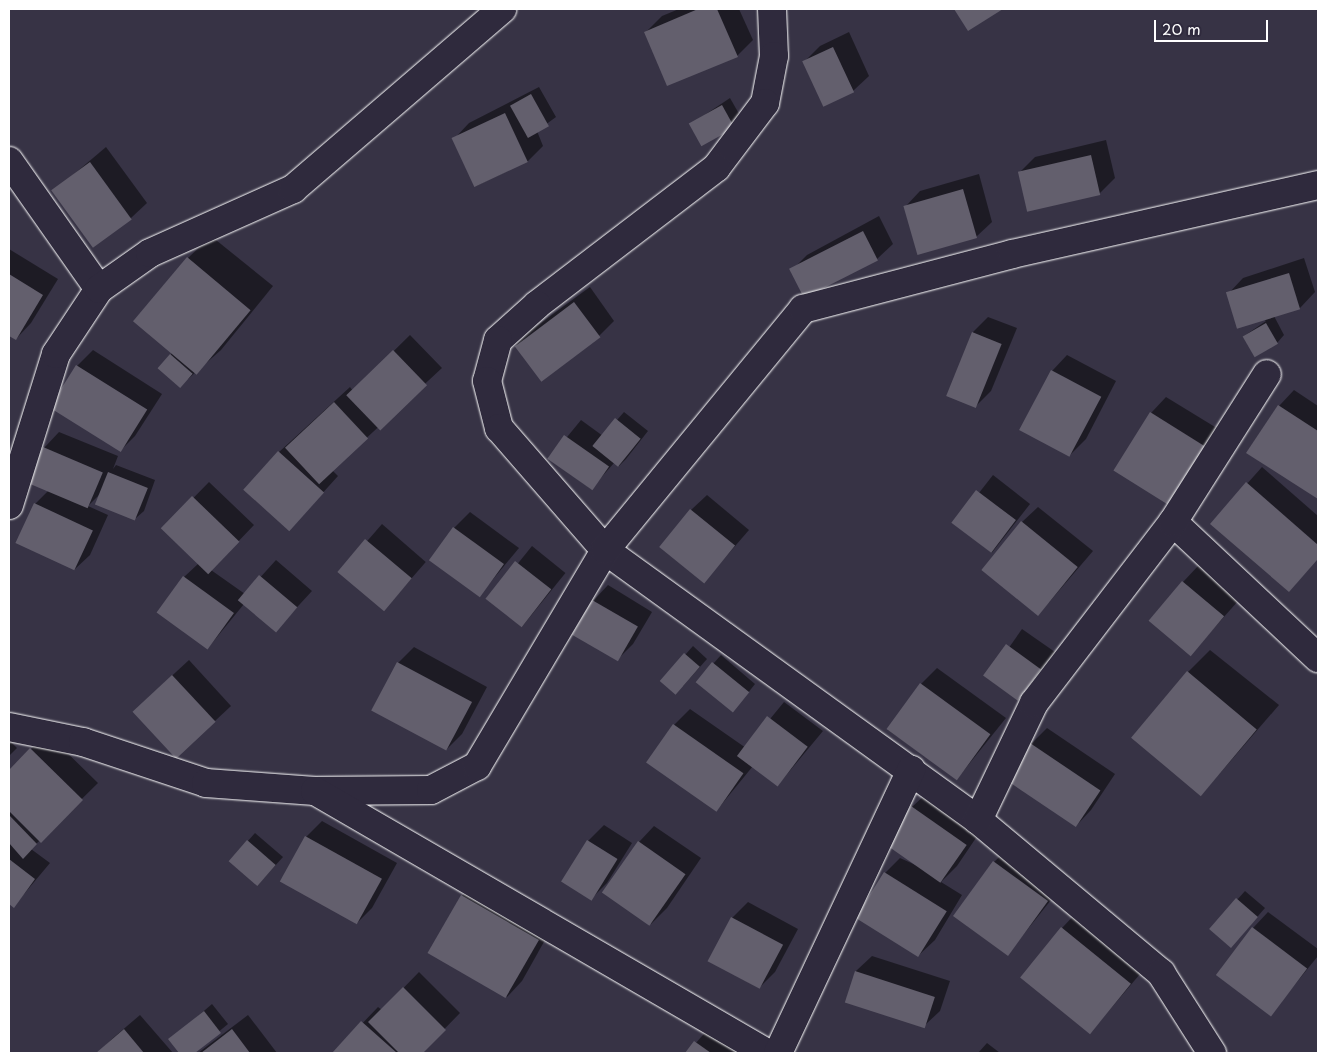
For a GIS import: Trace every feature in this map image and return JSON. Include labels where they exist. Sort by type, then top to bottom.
[{"type":"street","points":[[9,505],[56,354],[99,289],[150,253],[293,189],[502,9]]},
{"type":"street","points":[[772,9],[774,56],[765,103],[716,168],[537,305],[498,340],[487,381],[499,428],[606,550],[978,820],[1161,973],[1212,1053]]},
{"type":"street","points":[[13,179],[99,289]]},
{"type":"street","points":[[9,727],[83,742],[206,783],[315,791],[432,790],[477,766],[606,550],[803,309],[1012,254],[1318,185]]},
{"type":"street","points":[[978,820],[1034,703],[1173,522],[1266,374]]},
{"type":"street","points":[[1173,522],[1318,658]]},
{"type":"street","points":[[778,1053],[911,770]]},
{"type":"street","points":[[315,791],[767,1053]]},
{"type":"building","points":[[698,9],[717,9],[738,57],[667,86],[644,32]]},
{"type":"building","points":[[954,9],[1003,9],[968,31]]},
{"type":"building","points":[[833,47],[854,92],[823,107],[802,61]]},
{"type":"building","points":[[531,94],[549,126],[528,138],[510,106]]},
{"type":"building","points":[[722,105],[735,128],[701,146],[689,123]]},
{"type":"building","points":[[505,113],[528,162],[474,187],[452,138]]},
{"type":"building","points":[[1091,155],[1100,195],[1027,212],[1018,172]]},
{"type":"building","points":[[90,162],[132,219],[93,248],[51,190]]},
{"type":"building","points":[[963,189],[977,238],[917,255],[903,206]]},
{"type":"building","points":[[863,231],[878,260],[804,298],[789,269]]},
{"type":"building","points":[[187,257],[251,310],[197,375],[133,321]]},
{"type":"building","points":[[1289,273],[1300,309],[1237,329],[1226,292]]},
{"type":"building","points":[[9,274],[43,295],[16,340],[9,336]]},
{"type":"building","points":[[574,302],[600,337],[541,382],[515,347]]},
{"type":"building","points":[[1266,323],[1278,344],[1255,357],[1243,336]]},
{"type":"building","points":[[972,332],[1002,344],[976,408],[946,396]]},
{"type":"building","points":[[393,350],[427,385],[380,430],[346,395]]},
{"type":"building","points":[[170,354],[193,374],[180,388],[158,368]]},
{"type":"building","points":[[76,365],[147,410],[121,452],[50,407]]},
{"type":"building","points":[[1051,370],[1101,397],[1069,457],[1019,430]]},
{"type":"building","points":[[334,402],[368,439],[319,484],[285,448]]},
{"type":"building","points":[[1278,405],[1318,431],[1318,499],[1246,453]]},
{"type":"building","points":[[1150,412],[1205,446],[1169,505],[1113,471]]},
{"type":"building","points":[[615,418],[641,439],[618,467],[592,446]]},
{"type":"building","points":[[564,435],[609,467],[592,490],[547,459]]},
{"type":"building","points":[[43,447],[103,472],[88,508],[28,483]]},
{"type":"building","points":[[278,451],[324,492],[289,531],[243,490]]},
{"type":"building","points":[[108,472],[148,488],[135,521],[95,504]]},
{"type":"building","points":[[1246,482],[1318,545],[1318,559],[1289,592],[1210,524]]},
{"type":"building","points":[[976,490],[1016,520],[991,553],[951,523]]},
{"type":"building","points":[[192,496],[239,542],[208,574],[161,528]]},
{"type":"building","points":[[34,503],[93,530],[74,570],[15,543]]},
{"type":"building","points":[[690,509],[735,546],[704,584],[659,547]]},
{"type":"building","points":[[1021,521],[1078,567],[1038,616],[981,570]]},
{"type":"building","points":[[453,527],[504,564],[480,597],[429,560]]},
{"type":"building","points":[[365,539],[412,578],[384,611],[337,572]]},
{"type":"building","points":[[515,561],[551,589],[522,627],[485,599]]},
{"type":"building","points":[[259,575],[297,607],[276,632],[238,600]]},
{"type":"building","points":[[183,576],[234,613],[208,649],[157,612]]},
{"type":"building","points":[[1182,581],[1224,616],[1191,656],[1149,621]]},
{"type":"building","points":[[592,600],[638,626],[618,661],[572,635]]},
{"type":"building","points":[[1006,644],[1041,669],[1018,701],[983,676]]},
{"type":"building","points":[[684,653],[700,667],[676,695],[660,681]]},
{"type":"building","points":[[397,662],[472,702],[446,750],[371,711]]},
{"type":"building","points":[[712,662],[749,692],[733,712],[696,682]]},
{"type":"building","points":[[1187,671],[1257,729],[1201,796],[1131,738]]},
{"type":"building","points":[[172,675],[216,722],[176,759],[133,712]]},
{"type":"building","points":[[920,683],[990,734],[957,780],[886,729]]},
{"type":"building","points":[[767,716],[808,747],[778,787],[737,756]]},
{"type":"building","points":[[673,724],[743,773],[716,812],[646,763]]},
{"type":"building","points":[[1030,743],[1100,791],[1076,827],[1005,779]]},
{"type":"building","points":[[30,748],[83,800],[41,843],[9,811],[9,770]]},
{"type":"building","points":[[911,806],[967,845],[940,883],[885,844]]},
{"type":"building","points":[[9,815],[37,844],[23,859],[9,843]]},
{"type":"building","points":[[305,836],[382,879],[357,924],[280,881]]},
{"type":"building","points":[[247,840],[276,865],[257,886],[229,861]]},
{"type":"building","points":[[587,840],[618,859],[592,901],[561,882]]},
{"type":"building","points":[[638,841],[686,874],[649,926],[602,893]]},
{"type":"building","points":[[9,859],[35,879],[14,908],[9,904]]},
{"type":"building","points":[[993,861],[1048,901],[1008,956],[953,916]]},
{"type":"building","points":[[884,872],[947,911],[918,957],[855,918]]},
{"type":"building","points":[[461,895],[539,940],[505,998],[428,953]]},
{"type":"building","points":[[1236,898],[1258,917],[1231,948],[1209,929]]},
{"type":"building","points":[[731,917],[783,945],[760,989],[708,961]]},
{"type":"building","points":[[1061,927],[1131,984],[1090,1034],[1020,978]]},
{"type":"building","points":[[1252,927],[1307,969],[1271,1016],[1216,975]]},
{"type":"building","points":[[855,971],[935,997],[925,1028],[845,1002]]},
{"type":"building","points":[[403,987],[446,1030],[423,1053],[399,1053],[368,1022]]},
{"type":"building","points":[[204,1011],[221,1033],[195,1053],[179,1053],[168,1039]]},
{"type":"building","points":[[361,1021],[397,1053],[332,1053]]},
{"type":"building","points":[[124,1029],[144,1053],[96,1053]]},
{"type":"building","points":[[232,1029],[250,1053],[201,1053]]},
{"type":"building","points":[[694,1041],[711,1053],[685,1053]]}]
